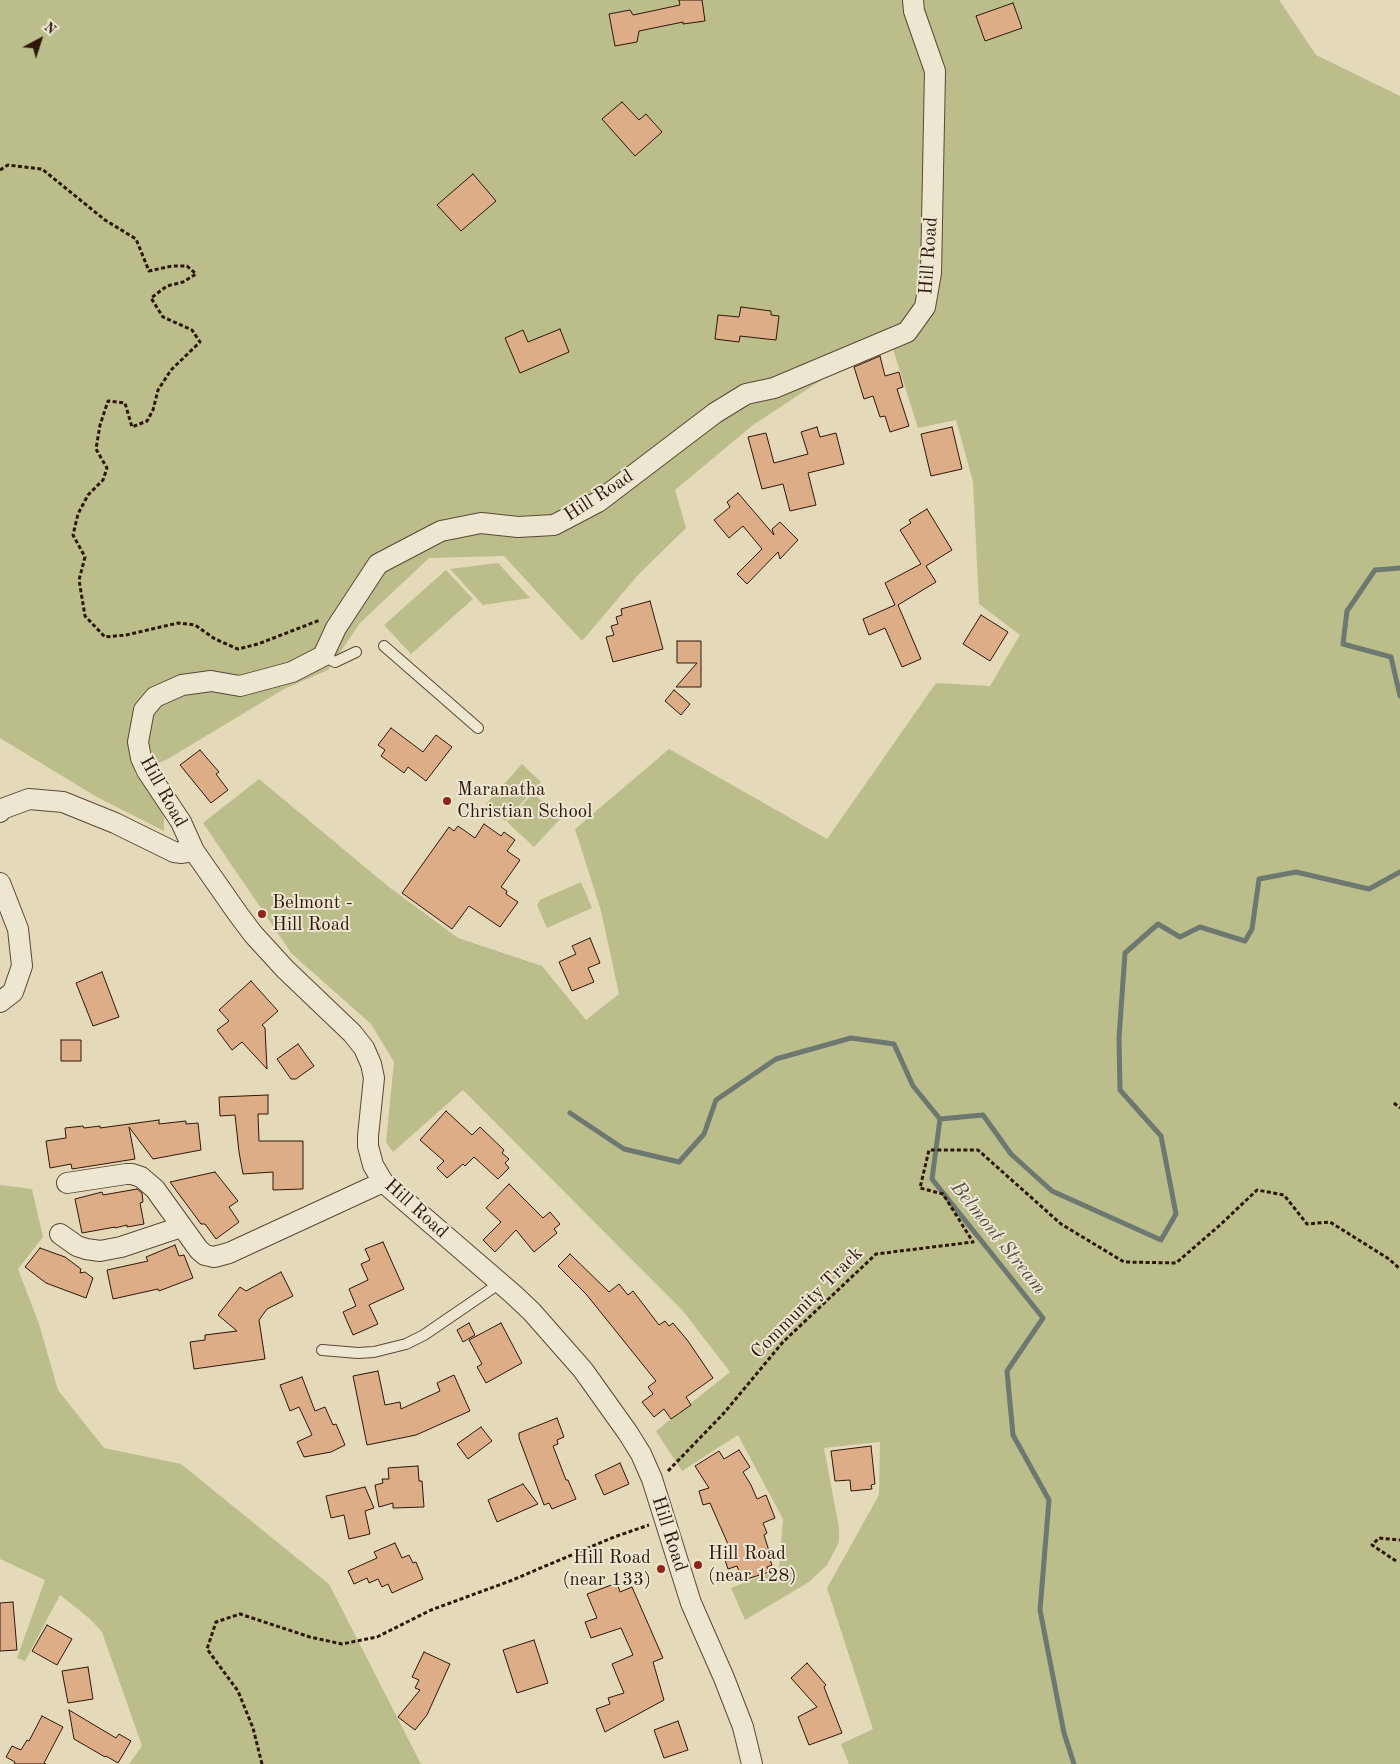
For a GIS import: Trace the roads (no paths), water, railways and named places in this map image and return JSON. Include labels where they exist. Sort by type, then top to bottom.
[{"type":"street","name":"Hill Road","points":[[752,1764],[743,1727],[728,1685],[691,1603],[652,1479],[641,1454],[588,1377],[550,1332],[513,1294],[383,1182],[373,1166],[368,1146],[374,1078],[371,1064],[364,1048],[352,1033],[285,969],[253,934],[194,851],[181,822],[147,771],[141,758],[138,742],[144,710],[155,697],[182,685],[211,681],[240,686],[292,672],[323,656],[336,628],[378,564],[441,531],[482,523],[518,527],[554,525],[598,502],[715,413],[746,394],[774,388],[907,332],[925,307],[932,264],[935,71],[914,11],[913,0]]},
{"type":"street","points":[[0,812],[2,808],[29,799],[63,802],[115,823],[174,852],[194,851]]},
{"type":"street","points":[[0,883],[18,929],[22,966],[13,992],[0,1002]]},
{"type":"street","points":[[67,1184],[126,1174],[153,1174],[155,1189],[181,1227],[202,1253],[210,1256],[224,1255],[383,1182]]},
{"type":"street","points":[[60,1234],[77,1246],[100,1251],[121,1247],[181,1227]]},
{"type":"lane","points":[[384,646],[478,728]]},
{"type":"lane","points":[[323,656],[335,662],[356,652]]},
{"type":"lane","points":[[322,1350],[366,1352],[390,1349],[406,1344],[500,1283]]},
{"type":"waterway","name":"Belmont Stream","points":[[1400,568],[1375,570],[1347,611],[1343,644],[1391,657],[1400,696]]},
{"type":"waterway","name":"Belmont Stream","points":[[1074,1764],[1064,1733],[1040,1610],[1049,1500],[1013,1435],[1007,1371],[1043,1318],[932,1179],[940,1119],[983,1115],[1011,1154],[1052,1191],[1161,1240],[1176,1214],[1161,1136],[1120,1090],[1119,1038],[1125,953],[1158,924],[1180,937],[1200,927],[1245,941],[1252,929],[1259,879],[1296,872],[1369,889],[1400,872]]},
{"type":"waterway","points":[[570,1113],[624,1149],[679,1162],[704,1134],[716,1100],[776,1059],[851,1038],[894,1044],[913,1086],[940,1119]]},
{"type":"place","name":"Maranatha Christian School","points":[[447,801]]},
{"type":"place","name":"Belmont - Hill Road","points":[[262,914]]},
{"type":"place","name":"Hill Road (near 128)","points":[[698,1565]]},
{"type":"place","name":"Hill Road (near 133)","points":[[661,1569]]}]
